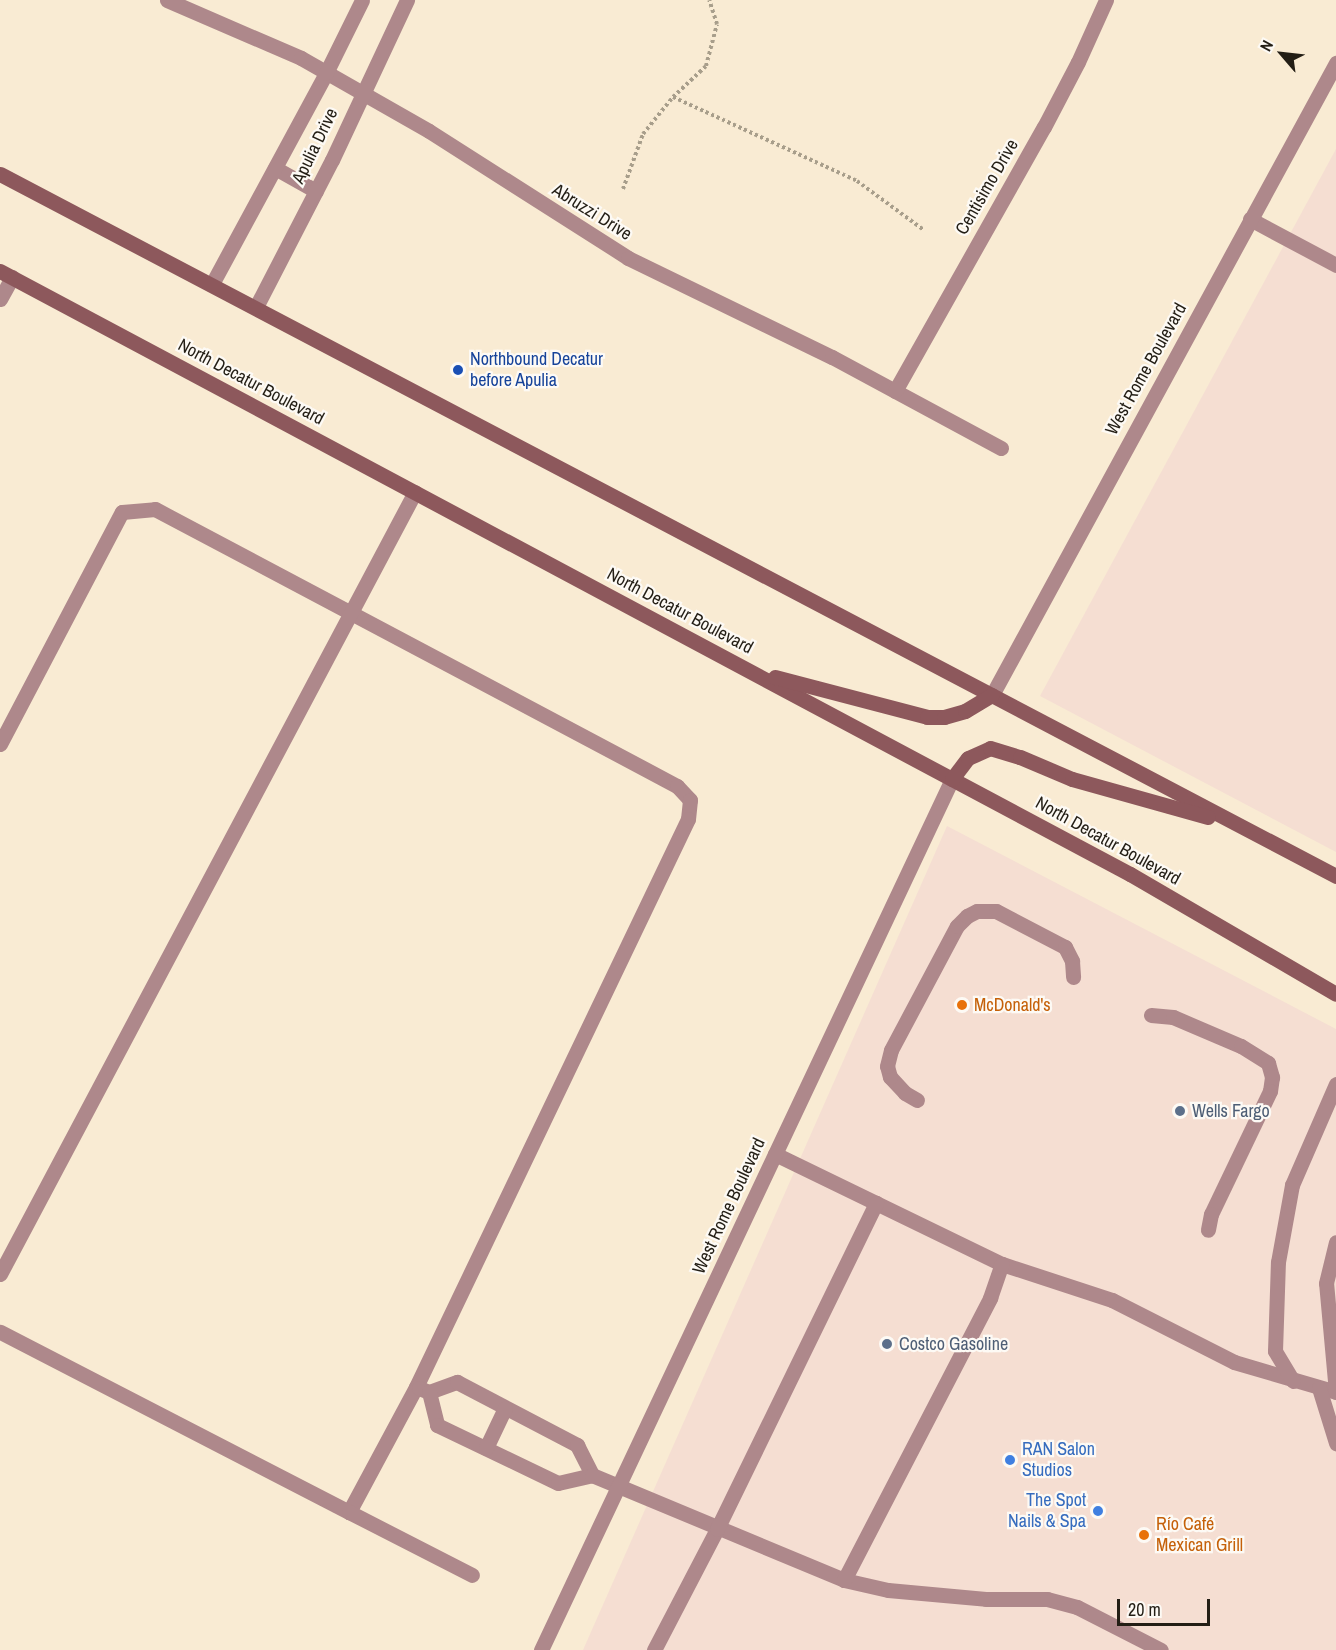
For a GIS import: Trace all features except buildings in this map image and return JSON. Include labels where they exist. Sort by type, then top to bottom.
[{"type":"main road","points":[[0,174],[1336,876]]},
{"type":"main road","name":"North Decatur Boulevard","points":[[6,274],[1130,874],[1336,994]]},
{"type":"main road","points":[[751,671],[927,717],[944,717],[965,711],[992,695]]},
{"type":"main road","points":[[952,779],[968,758],[990,748],[1020,757],[1072,779],[1237,825]]},
{"type":"street","name":"Abruzzi Drive","points":[[167,0],[301,58],[429,130],[628,258],[745,313],[1001,448]]},
{"type":"street","name":"Apulia Drive","points":[[212,284],[326,73],[362,0]]},
{"type":"street","name":"Apulia Drive","points":[[256,307],[316,191],[407,0]]},
{"type":"street","name":"Centisimo Drive","points":[[895,391],[1044,127],[1078,62],[1106,0]]},
{"type":"street","name":"West Rome Boulevard","points":[[992,695],[1336,63]]},
{"type":"street","points":[[275,168],[316,191]]},
{"type":"street","points":[[1250,219],[1336,265]]},
{"type":"street","points":[[0,299],[6,274]]},
{"type":"street","points":[[0,1274],[414,492]]},
{"type":"street","points":[[0,744],[122,512],[155,508],[677,786],[690,800],[688,819],[423,1389],[350,1512]]},
{"type":"street","name":"West Rome Boulevard","points":[[541,1650],[952,779]]},
{"type":"street","points":[[917,1100],[905,1093],[890,1077],[887,1066],[889,1058],[957,926],[967,916],[977,911],[996,911],[1065,947],[1072,961],[1073,977]]},
{"type":"street","points":[[1151,1015],[1173,1017],[1241,1046],[1268,1064],[1272,1077],[1270,1091],[1211,1214],[1208,1230]]},
{"type":"street","points":[[1293,1381],[1275,1351],[1278,1262],[1292,1185],[1336,1084]]},
{"type":"street","points":[[775,1154],[1002,1264],[1112,1300],[1225,1358],[1293,1381],[1336,1392],[1326,1283],[1336,1242]]},
{"type":"street","points":[[654,1650],[717,1529],[876,1203]]},
{"type":"street","points":[[844,1580],[990,1298],[1002,1264]]},
{"type":"street","points":[[0,1332],[472,1575]]},
{"type":"street","points":[[423,1389],[457,1382],[577,1445],[592,1475]]},
{"type":"street","points":[[1319,1388],[1336,1443]]},
{"type":"street","points":[[423,1389],[437,1425],[558,1483],[592,1475],[844,1580],[888,1590],[964,1598],[1047,1599],[1077,1606],[1161,1650]]},
{"type":"street","points":[[486,1448],[505,1407]]},
{"type":"path","points":[[623,189],[643,134],[673,98],[706,66],[717,24],[709,0]]},
{"type":"path","points":[[673,98],[857,182],[924,230]]},
{"type":"shaded area","points":[[1336,149],[1336,852],[1040,696]]},
{"type":"shaded area","points":[[947,826],[1336,1029],[1336,1650],[583,1650]]},
{"type":"place","name":"Northbound Decatur before Apulia","points":[[458,370]]},
{"type":"place","name":"McDonald's","points":[[962,1005]]},
{"type":"place","name":"Wells Fargo","points":[[1180,1111]]},
{"type":"place","name":"Costco Gasoline","points":[[887,1344]]},
{"type":"place","name":"RAN Salon Studios","points":[[1010,1460]]},
{"type":"place","name":"The Spot Nails & Spa","points":[[1098,1511]]},
{"type":"place","name":"Río Café Mexican Grill","points":[[1144,1535]]}]
